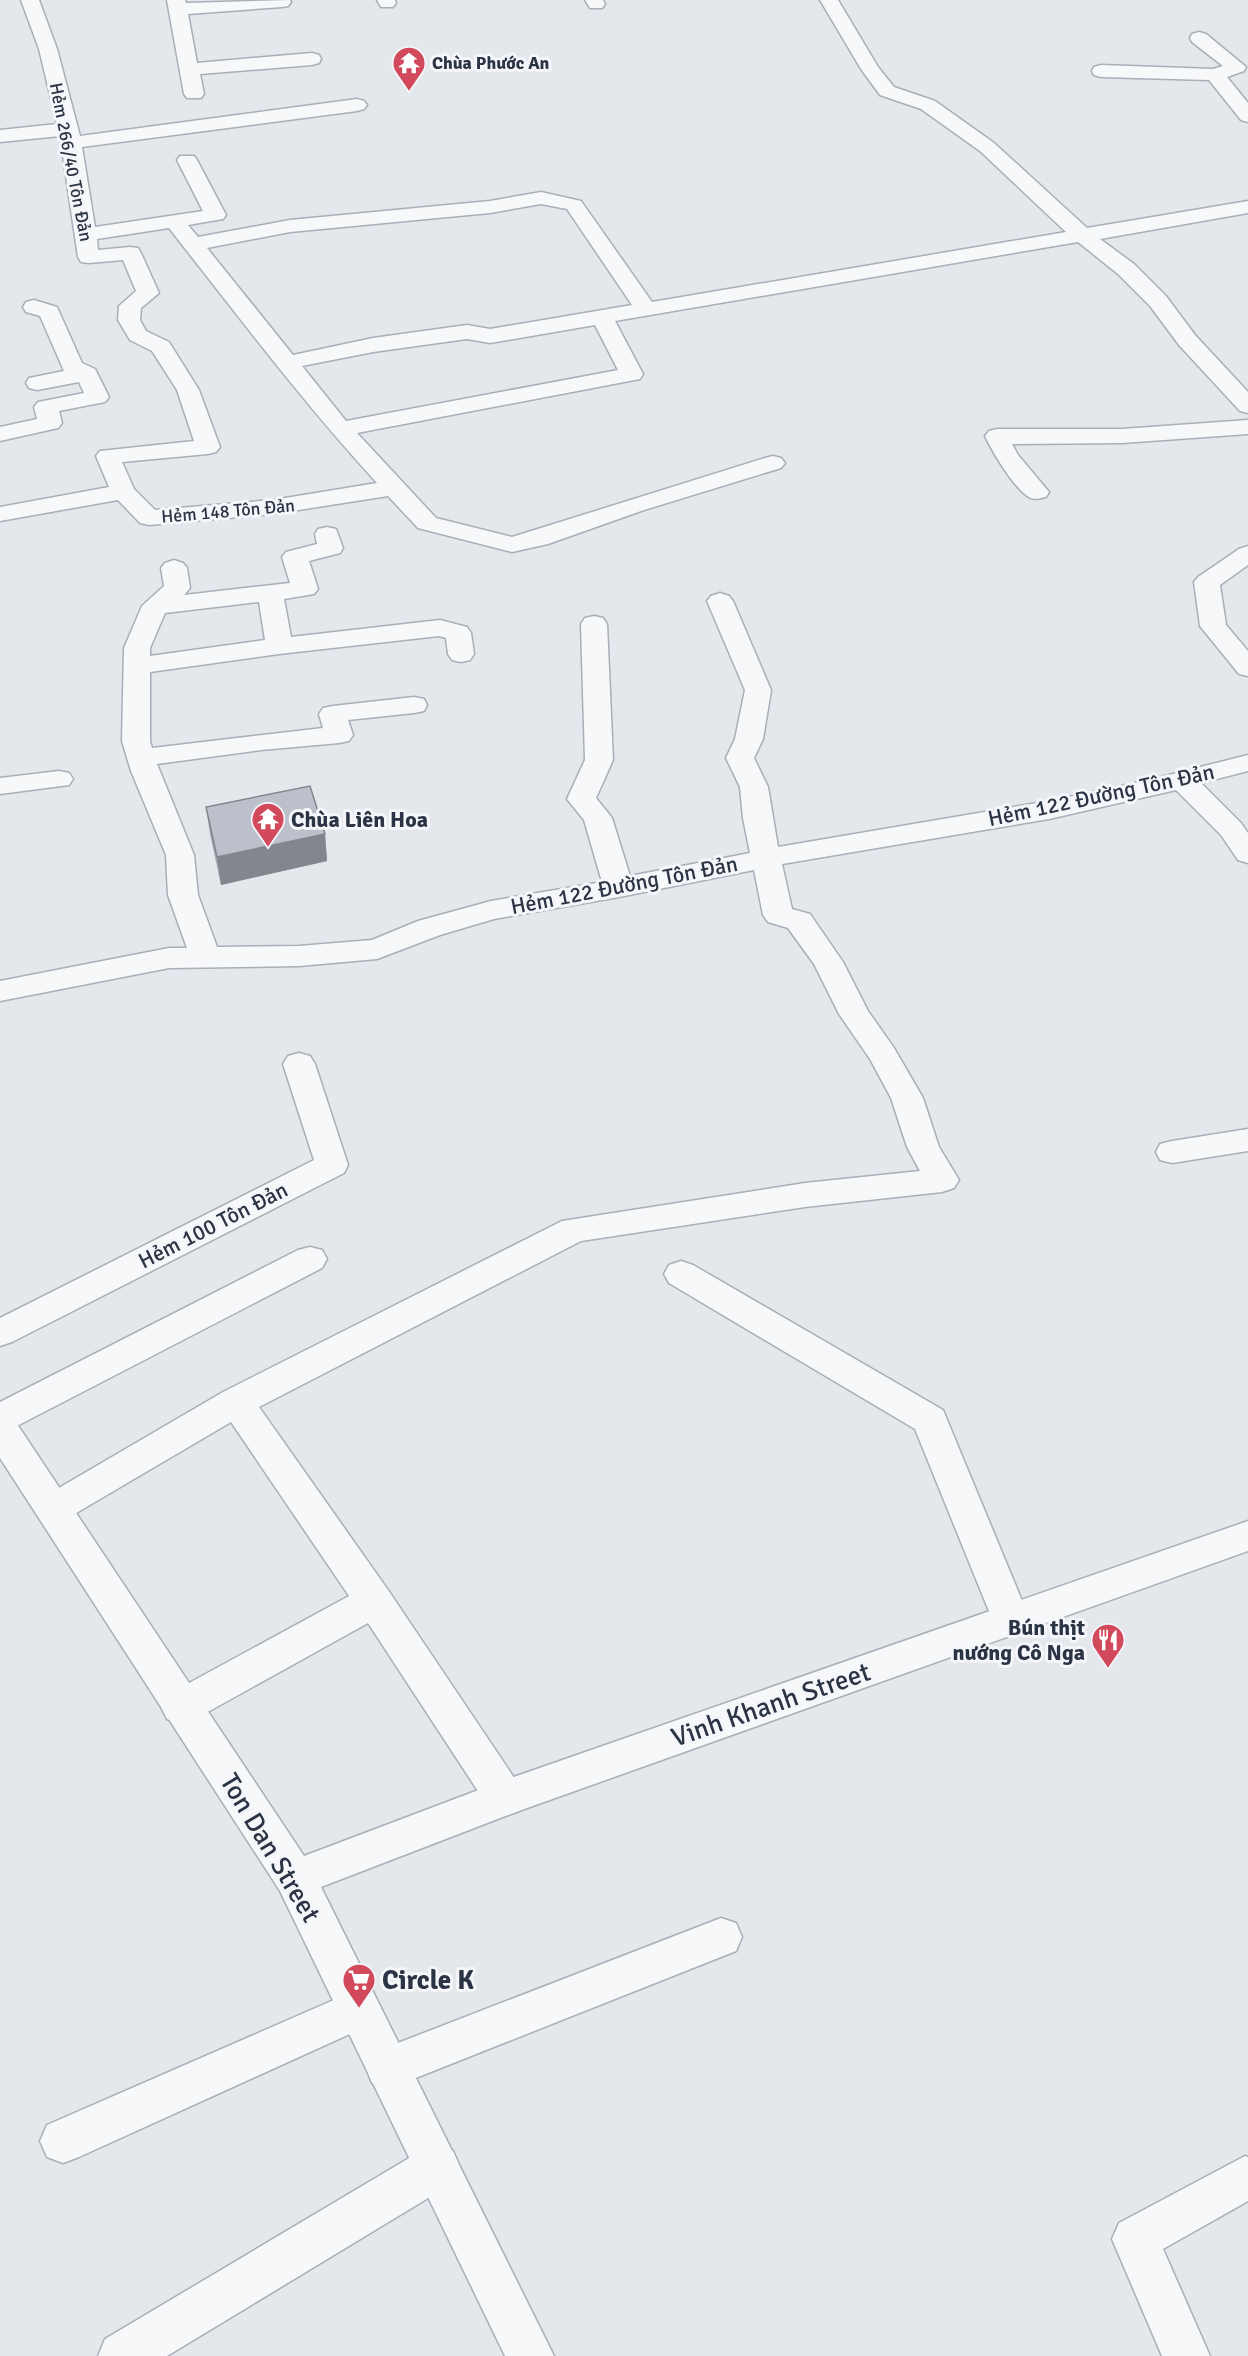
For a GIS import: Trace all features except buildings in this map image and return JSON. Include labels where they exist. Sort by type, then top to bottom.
[{"type":"street","name":"Hẻm 266/40 Tôn Đản","points":[[30,0],[48,49],[69,136],[87,246]]},
{"type":"street","points":[[194,94],[177,4],[282,2],[281,0]]},
{"type":"street","points":[[829,0],[870,69],[887,91],[928,105],[987,147],[1083,237],[1126,269],[1158,300],[1187,340],[1248,406]]},
{"type":"street","points":[[1101,71],[1215,75],[1237,67],[1200,38]]},
{"type":"street","points":[[189,69],[312,59]]},
{"type":"street","points":[[1215,75],[1241,98],[1248,116]]},
{"type":"street","points":[[0,136],[69,136],[357,105]]},
{"type":"street","points":[[41,109],[62,107]]},
{"type":"street","points":[[87,246],[174,221],[216,214],[187,160]]},
{"type":"street","points":[[194,244],[291,226],[490,207],[541,198],[563,201],[574,205],[645,308]]},
{"type":"street","points":[[285,363],[373,345],[467,332],[490,336],[645,308],[1083,237],[1248,207]]},
{"type":"street","points":[[174,221],[285,363],[340,429],[427,524],[512,545],[539,539],[635,505],[772,463]]},
{"type":"street","points":[[0,514],[123,492],[108,456],[208,447],[188,390],[161,347],[138,335],[129,320],[130,306],[148,292],[130,253],[87,246]]},
{"type":"street","points":[[34,307],[49,312],[72,366],[76,371],[87,374]]},
{"type":"street","points":[[340,429],[632,374],[601,316]]},
{"type":"street","points":[[38,383],[87,374]]},
{"type":"street","points":[[0,434],[50,423],[46,407],[97,397],[87,374]]},
{"type":"street","points":[[1037,492],[1006,457],[997,436],[1067,439],[1175,435],[1248,427]]},
{"type":"street","name":"Hẻm 148 Tôn Đản","points":[[123,492],[149,518],[227,513],[342,499],[395,487]]},
{"type":"street","points":[[155,606],[305,589],[295,557],[331,548],[327,534]]},
{"type":"street","points":[[1246,662],[1213,626],[1207,582],[1248,554]]},
{"type":"street","points":[[174,568],[177,588],[155,606],[137,648],[136,741],[180,855],[183,895],[205,956]]},
{"type":"street","points":[[269,593],[279,646]]},
{"type":"street","points":[[53,1509],[236,1401],[574,1230],[805,1195],[942,1180],[923,1147],[907,1098],[883,1055],[854,1014],[828,962],[799,921],[778,915],[757,818],[754,787],[740,758],[749,739],[758,690],[720,601]]},
{"type":"street","points":[[594,624],[600,760],[581,799],[598,818],[619,888]]},
{"type":"street","points":[[136,666],[279,646],[440,628],[458,633],[461,654]]},
{"type":"street","points":[[141,758],[261,742],[339,735],[333,714],[414,705]]},
{"type":"street","name":"Hẻm 122 Đường Tôn Đản","points":[[0,991],[169,958],[299,956],[377,949],[429,928],[491,910],[619,888],[767,858],[1049,810],[1248,763]]},
{"type":"street","points":[[0,786],[59,779]]},
{"type":"street","points":[[1182,780],[1231,829],[1248,854]]},
{"type":"street","name":"Hẻm 100 Tôn Đản","points":[[0,1333],[332,1165],[299,1064]]},
{"type":"street","points":[[1172,1152],[1248,1140]]},
{"type":"street","points":[[0,1418],[310,1259]]},
{"type":"street","points":[[681,1274],[930,1420],[1011,1620]]},
{"type":"street","points":[[236,1401],[374,1601],[505,1798]]},
{"type":"street","name":"Ton Dan Street","points":[[0,1428],[295,1878],[530,2356]]},
{"type":"street","name":"Vinh Khanh Street","points":[[295,1878],[505,1798],[1248,1536]]},
{"type":"street","points":[[181,1707],[374,1601]]},
{"type":"street","points":[[388,2068],[722,1938]]},
{"type":"street","points":[[63,2141],[359,2009]]},
{"type":"street","points":[[122,2356],[437,2167]]},
{"type":"street","points":[[1186,2356],[1135,2239],[1247,2179]]},
{"type":"place","name":"Chùa Phước An","points":[[409,92]]},
{"type":"place","name":"Chùa Liên Hoa","points":[[268,848]]},
{"type":"place","name":"Bún thịt nướng Cô Nga","points":[[1108,1669]]},
{"type":"place","name":"Circle K","points":[[359,2009]]}]
